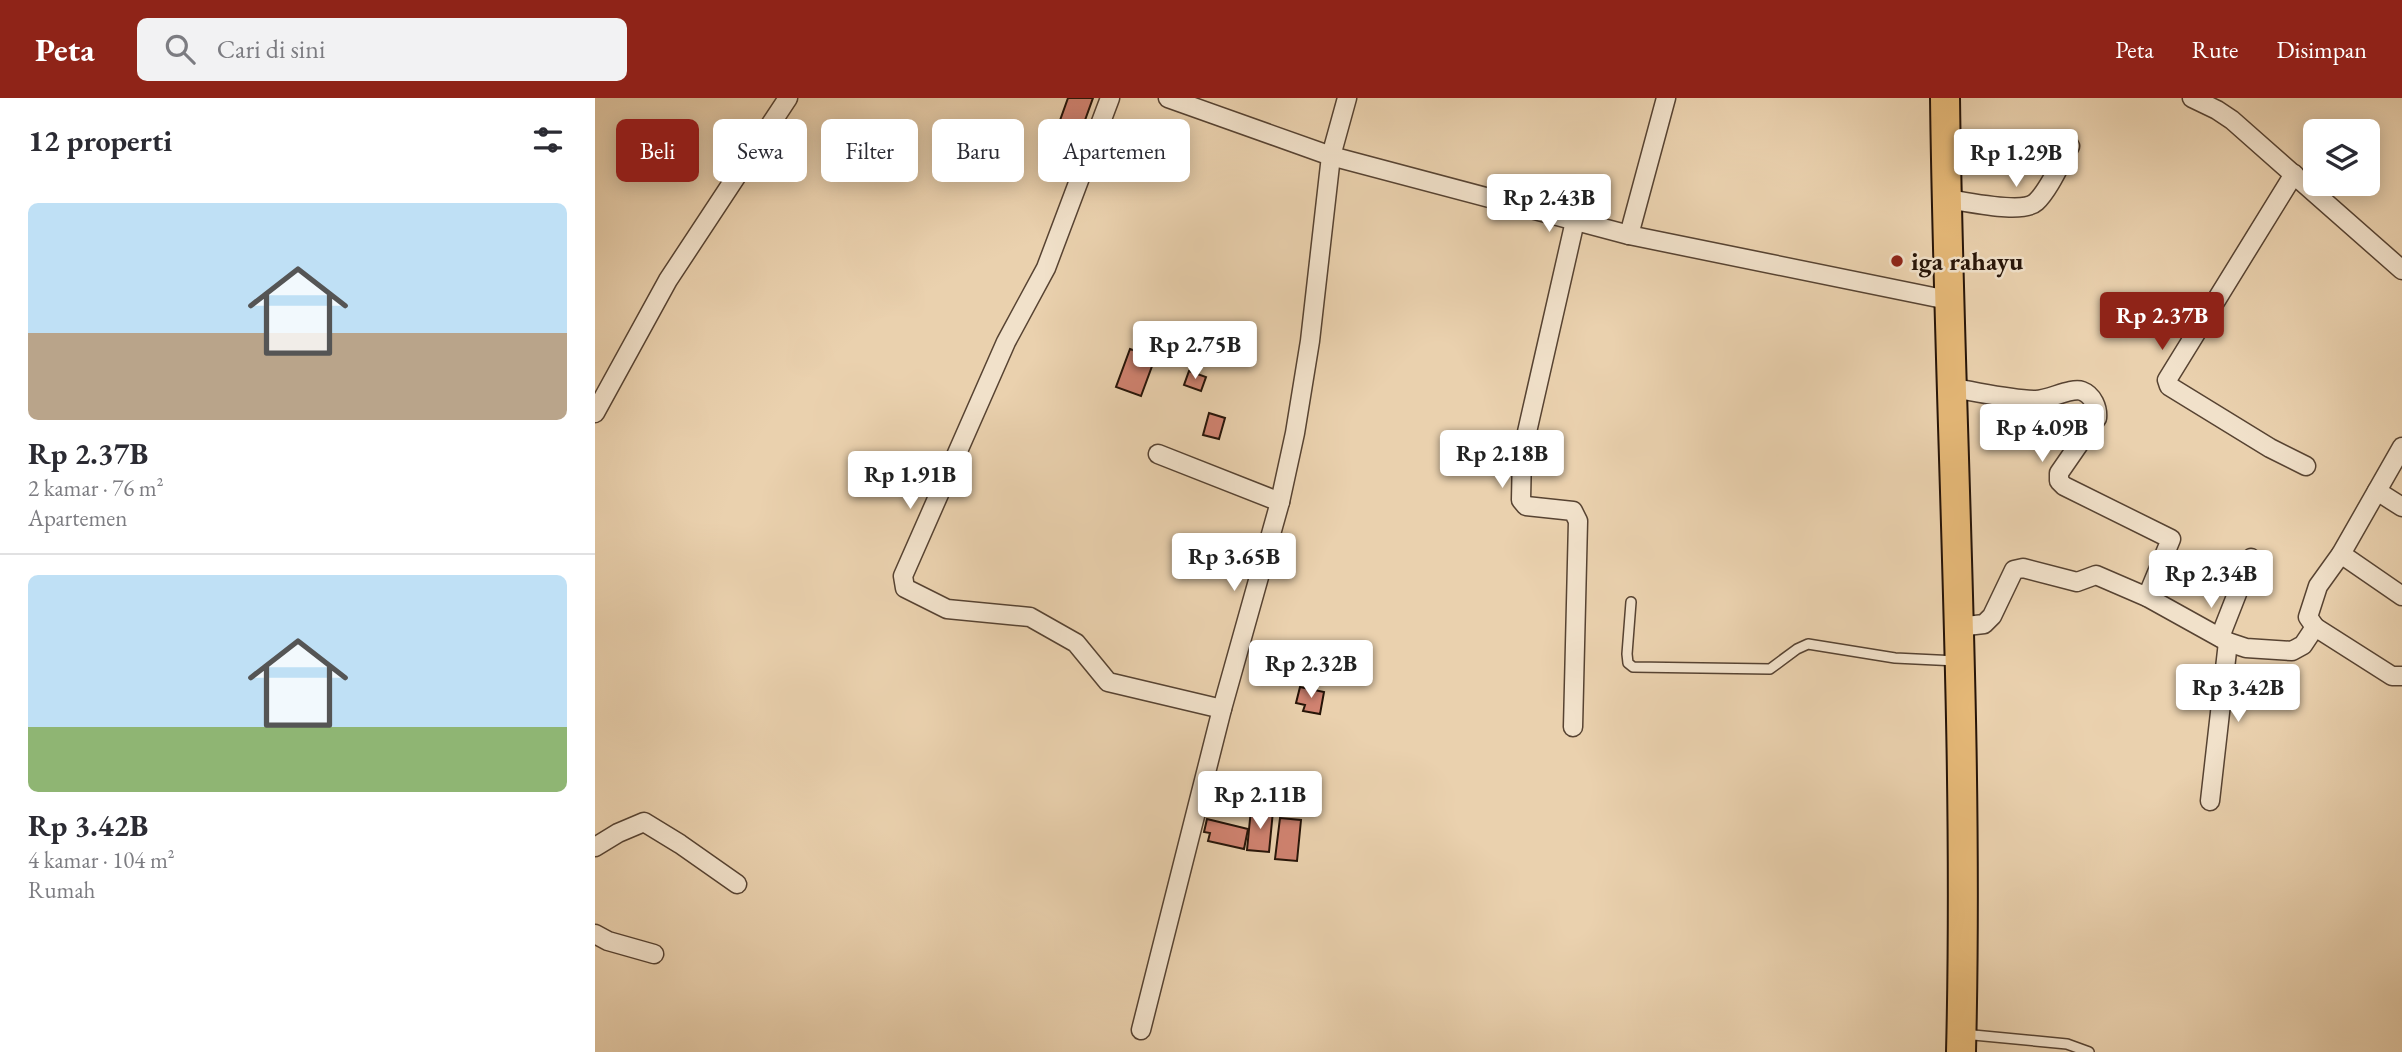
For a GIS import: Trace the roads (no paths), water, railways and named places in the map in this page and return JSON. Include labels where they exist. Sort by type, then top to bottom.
[{"type":"main road","points":[[1945,98],[1948,300],[1965,882],[1961,1043]]},
{"type":"street","points":[[595,413],[668,280],[788,98]]},
{"type":"street","points":[[1109,98],[1046,268],[1006,342],[903,576],[905,588],[947,609],[1030,617],[1076,643],[1108,682],[1222,709]]},
{"type":"street","points":[[1168,98],[1331,156],[1629,235],[1948,300]]},
{"type":"street","points":[[1217,116],[1223,98]]},
{"type":"street","points":[[1141,1030],[1222,709],[1280,502],[1295,433],[1310,341],[1331,156],[1347,98]]},
{"type":"street","points":[[1629,235],[1666,98]]},
{"type":"street","points":[[2192,98],[2232,120],[2402,271]]},
{"type":"street","points":[[1946,199],[2015,208],[2028,207],[2039,199],[2070,146]]},
{"type":"street","points":[[2294,174],[2167,380],[2169,386],[2180,393],[2270,448],[2306,466]]},
{"type":"street","points":[[1573,727],[1578,520],[1573,511],[1526,506],[1521,500],[1522,454],[1575,221]]},
{"type":"street","points":[[1952,388],[2033,400],[2075,391],[2083,392],[2089,397],[2097,409],[2097,418],[2059,473],[2059,479],[2064,486],[2171,539],[2147,597]]},
{"type":"street","points":[[2402,447],[2341,554],[2318,586],[2308,617],[2315,627],[2392,676],[2402,676]]},
{"type":"street","points":[[1158,454],[1280,502]]},
{"type":"street","points":[[2377,491],[2402,507]]},
{"type":"street","points":[[2341,554],[2402,596]]},
{"type":"street","points":[[2210,801],[2224,639],[2251,558]]},
{"type":"street","points":[[1958,627],[1984,624],[1992,616],[2014,570],[2023,568],[2077,582],[2096,575],[2147,597],[2246,648],[2292,651],[2303,645],[2315,627]]},
{"type":"street","points":[[595,847],[618,832],[644,822],[737,884]]},
{"type":"street","points":[[595,934],[608,941],[654,954]]},
{"type":"lane","points":[[1631,602],[1626,654],[1628,663],[1633,667],[1770,669],[1808,644],[1895,658],[1959,662]]},
{"type":"lane","points":[[1961,1043],[2067,1044],[2088,1052]]},
{"type":"place","name":"iga rahayu","points":[[1897,261]]}]
